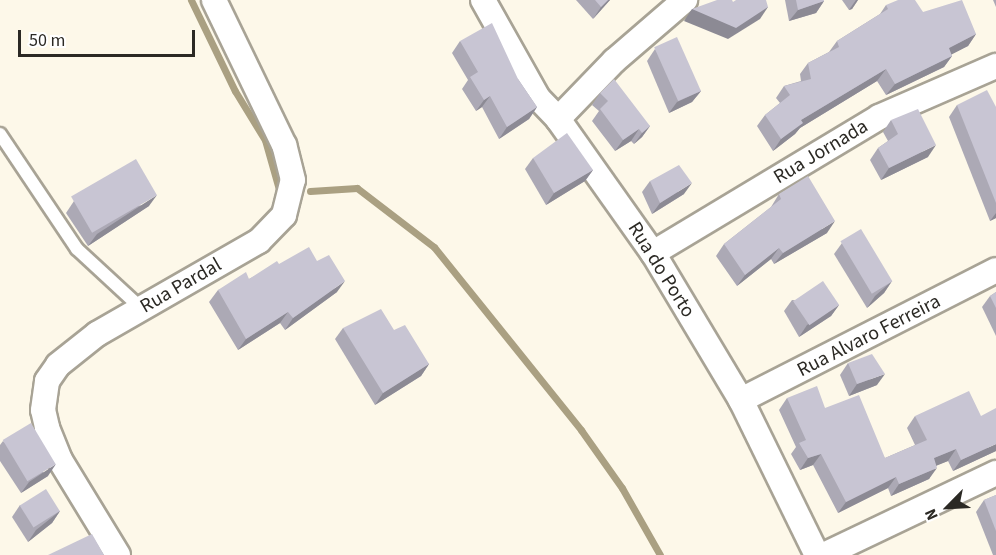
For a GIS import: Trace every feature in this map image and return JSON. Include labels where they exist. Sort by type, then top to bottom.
[{"type":"street","name":"Rua Pardal","points":[[118,555],[60,460],[47,427],[44,395],[47,381],[58,365],[97,334],[259,241],[284,215],[293,180],[284,145],[214,0]]},
{"type":"street","name":"Rua do Porto","points":[[483,0],[538,98],[558,118],[653,253],[741,400],[817,555]]},
{"type":"street","points":[[558,118],[614,61],[685,0]]},
{"type":"street","name":"Rua Jornada","points":[[653,253],[879,117],[996,66]]},
{"type":"street","name":"Rua Alvaro Ferreira","points":[[741,400],[996,270]]},
{"type":"street","points":[[824,555],[996,473]]},
{"type":"lane","points":[[0,134],[77,249],[142,309]]},
{"type":"building","points":[[595,0],[608,0],[601,7]]},
{"type":"building","points":[[717,0],[732,0],[733,2],[736,0],[766,0],[768,7],[736,28],[692,9]]},
{"type":"building","points":[[796,0],[824,0],[824,1],[798,10]]},
{"type":"building","points":[[898,0],[915,0],[923,12],[962,0],[976,34],[949,48],[952,56],[895,84],[886,69],[801,120],[803,123],[781,139],[765,115],[790,95],[784,86],[811,79],[808,63],[839,47],[837,41],[888,9],[886,5]]},
{"type":"building","points":[[492,23],[518,79],[537,107],[507,127],[490,96],[484,100],[470,77],[478,72],[460,41]]},
{"type":"building","points":[[677,37],[701,91],[678,101],[654,47]]},
{"type":"building","points":[[614,79],[650,126],[642,133],[639,129],[623,140],[600,109],[608,101],[600,93]]},
{"type":"building","points":[[987,90],[996,107],[996,203],[957,105]]},
{"type":"building","points":[[918,109],[936,145],[889,168],[878,148],[898,134],[891,120]]},
{"type":"building","points":[[567,133],[593,170],[554,193],[533,158]]},
{"type":"building","points":[[136,159],[157,195],[92,233],[71,197]]},
{"type":"building","points":[[679,165],[692,183],[660,203],[650,181]]},
{"type":"building","points":[[808,176],[835,221],[783,253],[779,248],[745,275],[724,244],[781,199],[779,194]]},
{"type":"building","points":[[861,229],[892,281],[872,294],[840,241]]},
{"type":"building","points":[[309,247],[317,261],[329,255],[345,281],[293,318],[288,312],[246,339],[218,290],[246,272],[249,279],[277,261],[279,264]]},
{"type":"building","points":[[823,281],[839,305],[809,325],[793,301]]},
{"type":"building","points":[[996,292],[996,308],[990,296]]},
{"type":"building","points":[[381,309],[394,330],[405,325],[429,364],[383,393],[343,328]]},
{"type":"building","points":[[872,354],[885,374],[857,384],[848,363]]},
{"type":"building","points":[[817,386],[825,408],[859,395],[885,458],[927,440],[915,416],[969,391],[981,416],[996,408],[996,444],[961,460],[956,449],[934,458],[937,468],[899,484],[896,477],[846,502],[821,454],[808,458],[799,443],[806,440],[787,398]]},
{"type":"building","points":[[31,423],[56,464],[27,481],[3,440]]},
{"type":"building","points":[[46,489],[60,511],[33,527],[20,505]]},
{"type":"building","points":[[996,495],[996,531],[984,500]]},
{"type":"building","points":[[92,534],[104,555],[48,555]]},
{"type":"waterway","points":[[191,0],[235,91],[265,140],[280,193]]},
{"type":"waterway","points":[[310,191],[357,188],[434,247],[581,430],[622,488],[660,555]]}]
